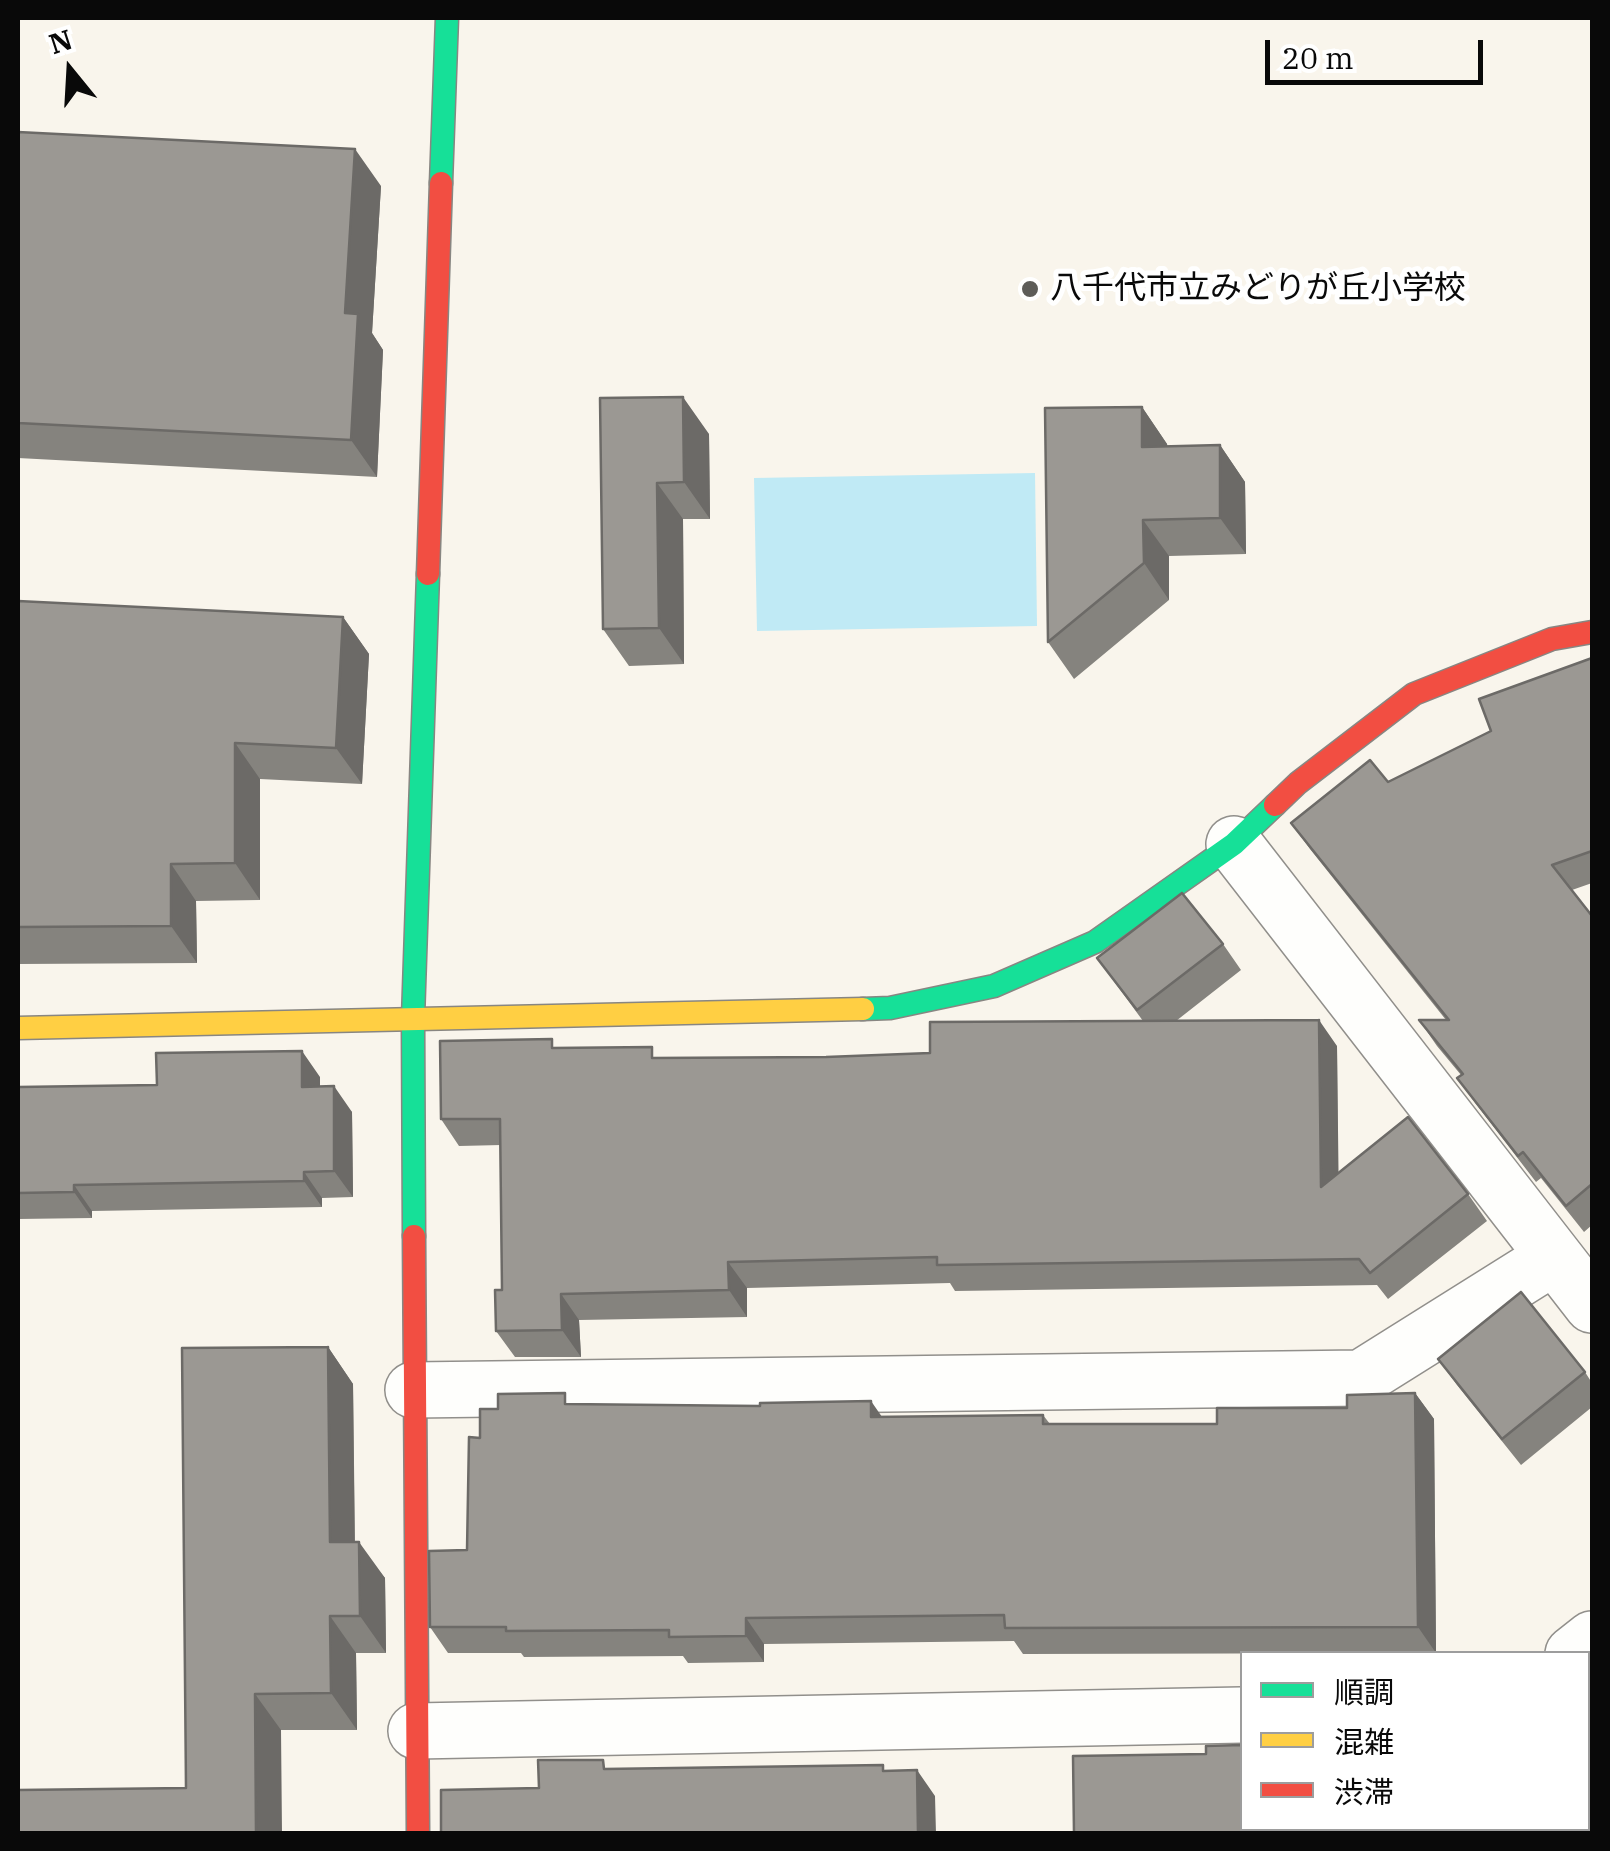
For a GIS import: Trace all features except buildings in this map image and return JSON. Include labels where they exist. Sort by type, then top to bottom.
[{"type":"street","points":[[418,1834],[413,1018],[447,18]]},
{"type":"street","points":[[18,1028],[890,1008],[994,986],[1095,942],[1234,844],[1298,783],[1414,694],[1552,639],[1592,632]]},
{"type":"street","points":[[1234,844],[1592,1305]]},
{"type":"street","points":[[413,1390],[1361,1378],[1554,1257]]},
{"type":"street","points":[[416,1730],[1240,1715]]},
{"type":"water","points":[[1035,473],[1037,626],[757,631],[754,478]]},
{"type":"traffic: fast","points":[[441,183],[447,18]]},
{"type":"traffic: fast","points":[[414,1236],[413,1018],[428,574]]},
{"type":"traffic: fast","points":[[863,1009],[890,1008],[994,986],[1095,942],[1234,844],[1275,805]]},
{"type":"traffic: slow","points":[[18,1028],[863,1009]]},
{"type":"traffic: jam","points":[[428,574],[441,183]]},
{"type":"traffic: jam","points":[[1275,805],[1414,694],[1552,639],[1592,632]]},
{"type":"traffic: jam","points":[[414,1236],[418,1834]]},
{"type":"place","name":"八千代市立みどりが丘小学校","points":[[1030,289]]}]
